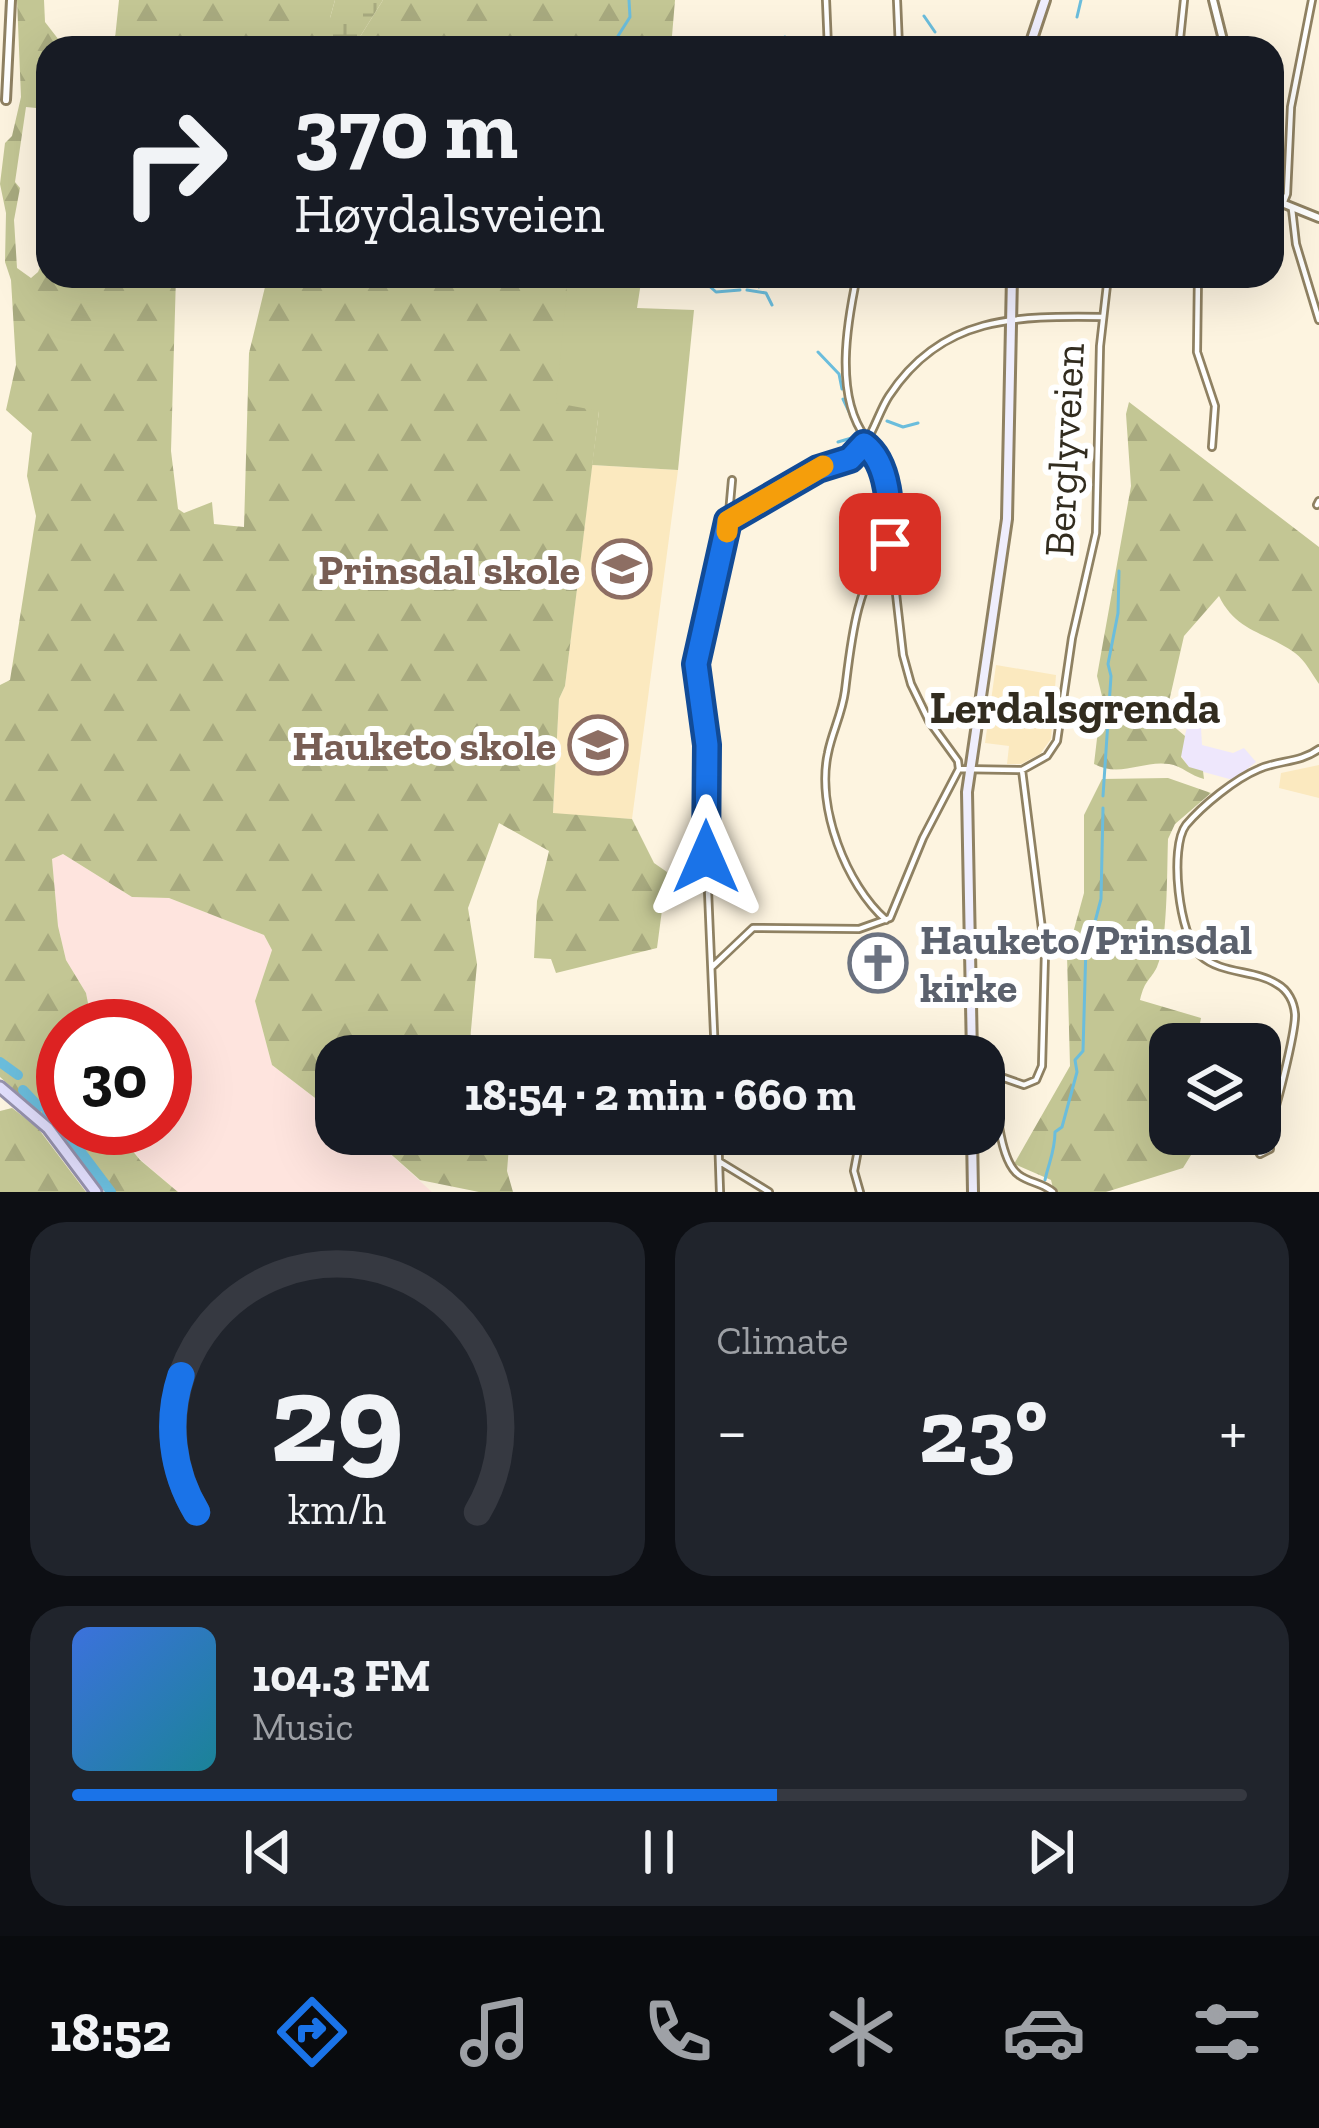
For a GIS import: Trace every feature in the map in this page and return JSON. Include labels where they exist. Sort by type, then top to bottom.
[{"type":"main road","points":[[1033,36],[1045,0]]},
{"type":"main road","points":[[972,1035],[967,770],[1007,514],[1012,288]]},
{"type":"main road","points":[[0,1087],[42,1121],[99,1192]]},
{"type":"main road","points":[[973,1155],[973,1192]]},
{"type":"street","points":[[3,103],[11,0]]},
{"type":"street","points":[[826,0],[828,36]]},
{"type":"street","points":[[898,0],[899,36]]},
{"type":"street","points":[[1180,36],[1184,0]]},
{"type":"street","points":[[1213,0],[1222,36]]},
{"type":"street","points":[[1284,202],[1290,117],[1312,0]]},
{"type":"street","points":[[1284,205],[1319,218]]},
{"type":"street","points":[[1292,209],[1296,244],[1319,320]]},
{"type":"street","points":[[855,288],[847,336],[848,375],[855,417],[882,470],[901,640],[911,683],[938,738],[967,770],[1022,770],[1045,953],[1043,1059],[1039,1077],[1027,1085],[1005,1077]]},
{"type":"street","name":"Berglyveien","points":[[1022,770],[1047,756],[1057,741],[1069,655],[1095,541],[1106,288]]},
{"type":"street","points":[[1198,288],[1197,352],[1215,406],[1212,447]]},
{"type":"street","points":[[728,521],[818,469],[850,459],[894,388],[923,358],[958,334],[1011,318],[1103,316]]},
{"type":"street","points":[[714,1035],[707,745],[696,664],[733,480]]},
{"type":"street","points":[[886,920],[869,905],[847,869],[836,840],[825,769],[841,716],[856,616],[870,574],[890,544]]},
{"type":"street","points":[[1281,1075],[1294,1025],[1290,997],[1275,982],[1217,966],[1194,948],[1186,929],[1177,843],[1196,815],[1252,772],[1319,749]]},
{"type":"street","points":[[711,969],[753,928],[859,929],[886,920],[897,908],[923,838],[967,770]]},
{"type":"street","points":[[1005,1143],[1009,1163],[1019,1175],[1053,1192]]},
{"type":"street","points":[[720,1155],[720,1192]]},
{"type":"street","points":[[857,1155],[854,1171],[860,1192]]},
{"type":"street","points":[[720,1162],[769,1192]]},
{"type":"shaded area","name":"Prinsdal skole","points":[[592,465],[678,470],[632,819],[553,814],[559,699],[565,686]]},
{"type":"shaded area","points":[[996,665],[1056,675],[1051,739],[1040,754],[1021,764],[1007,764],[1009,746],[985,743]]},
{"type":"shaded area","points":[[1189,720],[1198,722],[1202,745],[1233,753],[1244,748],[1256,762],[1233,780],[1189,768],[1180,754]]},
{"type":"shaded area","points":[[1319,765],[1319,798],[1279,788],[1281,773]]},
{"type":"shaded area","points":[[63,854],[132,897],[169,898],[264,935],[272,950],[255,1001],[272,1065],[315,1098],[315,1155],[391,1155],[432,1192],[178,1192],[141,1160],[137,1155],[192,1155],[192,999],[87,999],[66,960],[52,859]]},
{"type":"green space","points":[[17,0],[44,0],[45,22],[56,36],[36,36],[36,108],[26,107],[15,182],[20,188],[14,220],[17,268],[31,278],[36,274],[36,288],[176,288],[171,451],[178,509],[184,513],[212,502],[214,524],[244,527],[249,353],[265,288],[569,288],[599,411],[565,686],[559,699],[553,813],[632,819],[654,863],[667,872],[657,948],[556,973],[551,959],[534,958],[537,901],[549,851],[499,823],[468,908],[477,964],[471,1035],[315,1035],[315,1098],[272,1065],[255,1001],[272,950],[264,935],[169,898],[132,897],[63,854],[52,859],[58,926],[66,960],[87,999],[36,999],[36,1110],[0,1077],[0,685],[10,680],[36,516],[27,476],[32,433],[6,410],[16,365],[0,184],[5,143],[12,136],[21,97]]},
{"type":"green space","points":[[119,0],[335,0],[330,36],[115,36]]},
{"type":"green space","points":[[335,0],[383,0],[360,36],[330,36]]},
{"type":"green space","points":[[383,0],[675,0],[672,36],[360,36]]},
{"type":"green space","points":[[567,288],[640,288],[637,308],[694,310],[678,470],[592,465],[599,411],[556,403]]},
{"type":"green space","points":[[1129,402],[1319,547],[1319,684],[1299,656],[1243,625],[1219,596],[1184,636],[1165,719],[1185,736],[1181,757],[1189,767],[1203,771],[1204,779],[1169,764],[1113,769],[1094,764],[1102,696],[1097,676],[1131,486]]},
{"type":"green space","points":[[1168,778],[1211,793],[1175,824],[1168,839],[1161,956],[1140,1000],[1201,1018],[1200,1023],[1149,1023],[1149,1155],[1191,1155],[1183,1168],[1106,1192],[1054,1192],[1051,1180],[1014,1164],[1070,1066],[1067,955],[1084,893],[1084,815],[1102,779]]},
{"type":"green space","points":[[12,1108],[36,1126],[36,1155],[58,1155],[86,1192],[0,1192],[0,1111]]},
{"type":"green space","points":[[73,1155],[136,1155],[178,1192],[107,1192]]},
{"type":"green space","points":[[392,1155],[508,1155],[513,1192],[479,1192],[420,1180]]},
{"type":"waterway","points":[[618,36],[630,17],[629,0]]},
{"type":"waterway","points":[[1077,17],[1081,0]]},
{"type":"waterway","points":[[924,16],[935,32]]},
{"type":"waterway","points":[[712,288],[716,292],[740,290]]},
{"type":"waterway","points":[[747,290],[766,293],[772,305]]},
{"type":"waterway","points":[[818,352],[839,374],[842,389]]},
{"type":"waterway","points":[[843,399],[852,418]]},
{"type":"waterway","points":[[887,421],[903,427],[918,423]]},
{"type":"waterway","points":[[838,442],[855,437]]},
{"type":"waterway","points":[[1103,796],[1108,664],[1118,613],[1119,571]]},
{"type":"waterway","points":[[1091,937],[1101,899],[1103,808]]},
{"type":"waterway","points":[[1045,1180],[1055,1132],[1062,1127],[1077,1072],[1075,1060],[1083,1051],[1086,945]]},
{"type":"waterway","points":[[0,1062],[18,1075]]},
{"type":"waterway","points":[[23,1090],[36,1104]]},
{"type":"waterway","points":[[83,1155],[111,1192]]},
{"type":"slow traffic","points":[[727,532],[728,521],[823,466]]},
{"type":"place","name":"Prinsdal skole","points":[[622,569]]},
{"type":"place","name":"Hauketo skole","points":[[598,745]]},
{"type":"place","name":"Hauketo/Prinsdal kirke","points":[[878,963]]},
{"type":"district","name":"Lerdalsgrenda","points":[[1075,708]]},
{"type":"route","points":[[706,857],[707,745],[696,664],[728,521],[818,469],[845,462],[864,444],[876,455],[882,470],[890,544]]}]
